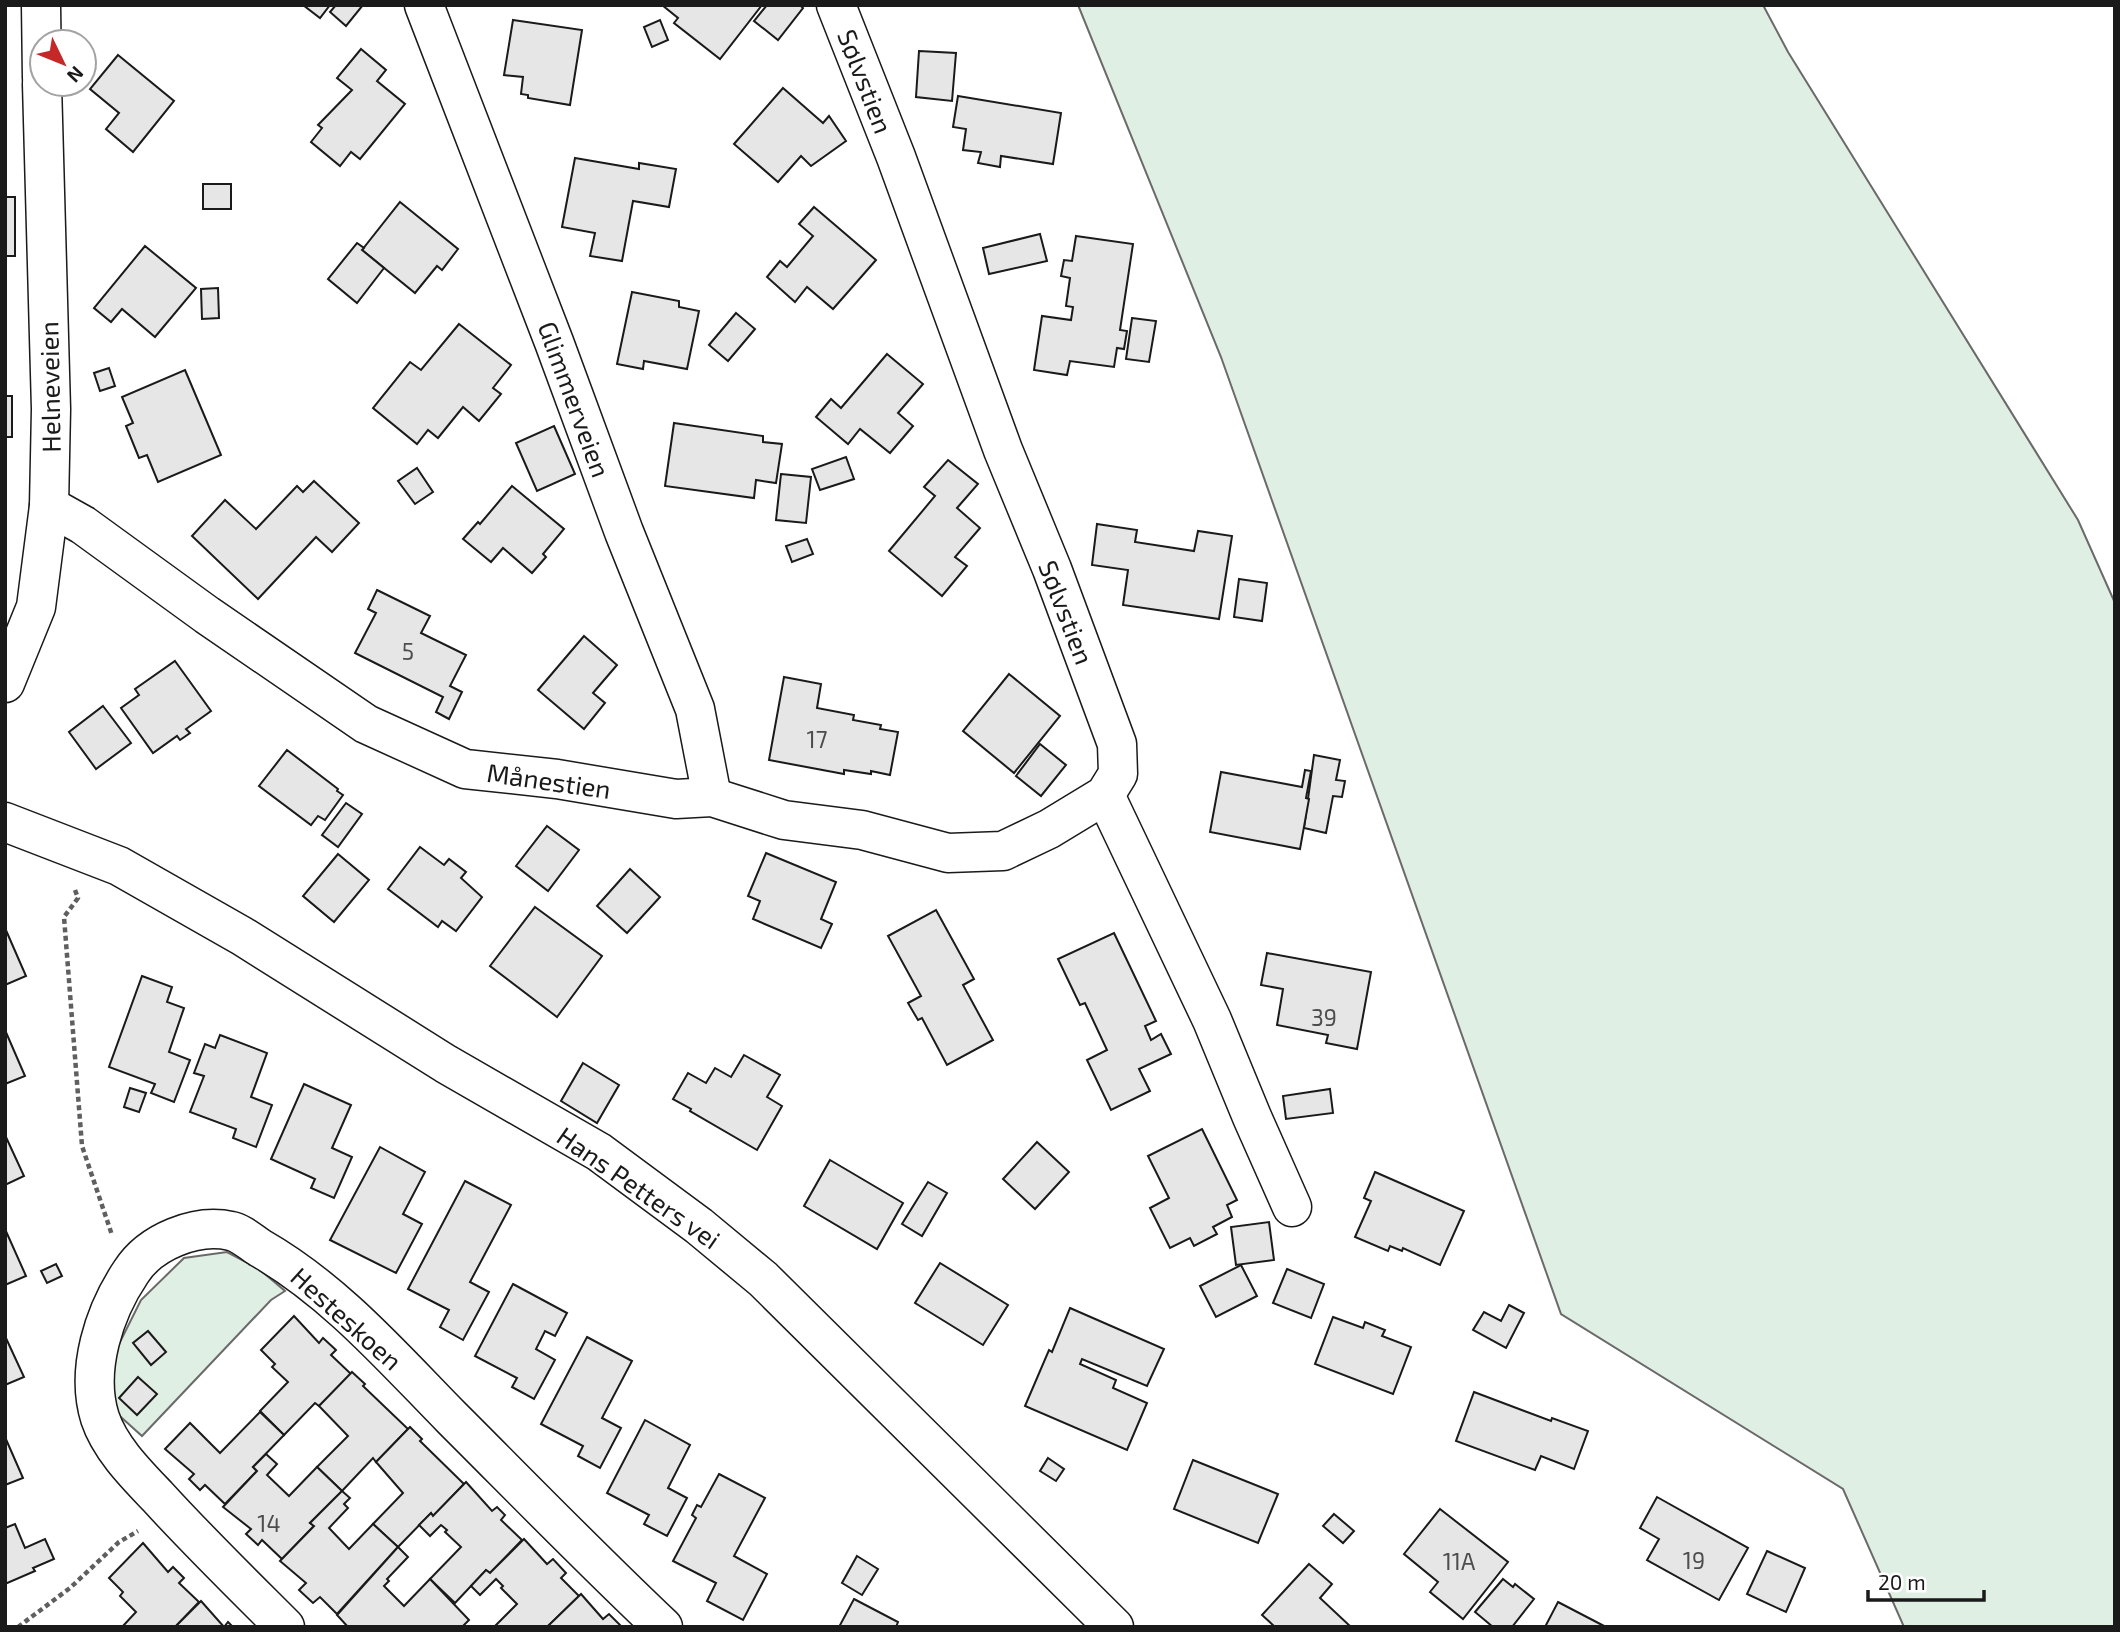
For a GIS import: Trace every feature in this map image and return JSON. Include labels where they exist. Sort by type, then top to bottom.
[{"type":"street","points":[[41,5],[41,28]]},
{"type":"street","name":"Glimmerveien","points":[[424,5],[624,532],[695,709],[712,797]]},
{"type":"street","name":"Sølvstien","points":[[836,5],[1117,744],[1118,774],[1105,795]]},
{"type":"street","name":"Helneveien","points":[[5,683],[36,607],[49,506],[51,409],[42,98]]},
{"type":"street","name":"Månestien","points":[[49,506],[83,525],[207,615],[366,724],[465,769],[557,779],[676,799],[712,797],[784,820],[862,830],[948,853],[1003,851],[1049,829],[1105,795]]},
{"type":"street","points":[[1105,795],[1212,1020],[1292,1207]]},
{"type":"street","name":"Hans Petters vei","points":[[5,822],[119,866],[242,936],[446,1065],[599,1152],[699,1226],[763,1279],[1114,1627]]},
{"type":"street","name":"Hesteskoen","points":[[285,1627],[131,1468],[100,1419],[94,1385],[97,1356],[116,1296],[133,1268],[160,1244],[188,1231],[232,1231],[287,1263],[344,1309],[663,1627]]},
{"type":"path","points":[[73,886],[78,898],[64,917],[82,1146],[115,1245]]},
{"type":"path","points":[[18,1627],[70,1588],[119,1542],[141,1529],[147,1520],[154,1493]]},
{"type":"green space","points":[[1078,5],[1763,5],[1788,52],[2078,520],[2115,603],[2115,1627],[1904,1627],[1843,1489],[1561,1314],[1221,357]]},
{"type":"green space","points":[[227,1252],[259,1269],[285,1291],[271,1300],[142,1436],[112,1409],[114,1354],[141,1300],[184,1258]]},
{"type":"building","points":[[303,5],[330,5],[320,18]]},
{"type":"building","points":[[336,5],[363,5],[346,26],[330,12]]},
{"type":"building","points":[[662,5],[762,5],[720,59],[674,23],[678,18]]},
{"type":"building","points":[[767,5],[800,5],[803,8],[778,40],[754,21]]},
{"type":"building","points":[[513,20],[582,30],[570,105],[528,98],[528,95],[521,94],[523,77],[504,75]]},
{"type":"building","points":[[660,20],[668,40],[652,47],[644,27]]},
{"type":"building","points":[[361,49],[386,70],[377,81],[405,104],[360,159],[351,152],[340,166],[311,142],[322,128],[318,125],[352,90],[337,78]]},
{"type":"building","points":[[919,51],[956,53],[952,101],[916,97]]},
{"type":"building","points":[[118,55],[174,101],[133,152],[106,129],[119,113],[98,96],[98,79]]},
{"type":"building","points":[[783,88],[823,123],[829,116],[846,141],[811,166],[801,156],[778,182],[734,144]]},
{"type":"building","points":[[958,96],[1061,113],[1053,164],[1001,156],[1000,167],[978,163],[981,152],[963,150],[966,129],[953,127]]},
{"type":"building","points":[[575,158],[639,169],[639,163],[676,169],[669,207],[633,201],[622,261],[590,256],[595,233],[562,227]]},
{"type":"building","points":[[203,184],[231,184],[231,209],[203,209]]},
{"type":"building","points":[[5,197],[15,197],[15,256],[5,256]]},
{"type":"building","points":[[400,202],[458,249],[442,270],[437,266],[415,293],[362,250]]},
{"type":"building","points":[[814,207],[876,260],[833,309],[807,287],[795,302],[767,277],[780,261],[787,267],[813,236],[799,224]]},
{"type":"building","points":[[1040,234],[1047,261],[989,274],[983,248]]},
{"type":"building","points":[[1076,236],[1133,244],[1120,330],[1127,331],[1124,349],[1117,348],[1114,367],[1070,361],[1067,375],[1034,370],[1042,316],[1071,320],[1073,307],[1066,306],[1070,278],[1061,276],[1064,260],[1072,261]]},
{"type":"building","points":[[357,243],[384,268],[357,303],[328,279]]},
{"type":"building","points":[[145,246],[196,288],[155,337],[122,309],[111,322],[94,308]]},
{"type":"building","points":[[218,288],[219,318],[202,319],[201,289]]},
{"type":"building","points":[[632,292],[679,301],[679,307],[699,311],[687,369],[644,361],[643,369],[617,364]]},
{"type":"building","points":[[736,313],[755,329],[728,361],[709,345]]},
{"type":"building","points":[[1132,318],[1156,321],[1149,362],[1126,359]]},
{"type":"building","points":[[459,324],[511,365],[493,388],[501,394],[479,421],[463,407],[438,438],[428,430],[417,444],[373,408],[410,362],[421,370]]},
{"type":"building","points":[[887,354],[923,384],[898,413],[913,426],[890,453],[860,429],[848,444],[816,417],[831,399],[841,408]]},
{"type":"building","points":[[109,368],[115,386],[100,391],[94,373]]},
{"type":"building","points":[[185,370],[221,455],[158,482],[147,455],[139,458],[126,426],[133,423],[122,397]]},
{"type":"building","points":[[5,396],[12,396],[12,437],[5,437]]},
{"type":"building","points":[[674,423],[763,436],[763,442],[782,444],[776,483],[756,480],[754,498],[665,486]]},
{"type":"building","points":[[554,426],[575,474],[537,491],[516,443]]},
{"type":"building","points":[[846,457],[854,479],[820,490],[812,469]]},
{"type":"building","points":[[948,460],[978,484],[957,508],[980,528],[955,557],[967,566],[942,596],[889,551],[935,496],[924,487]]},
{"type":"building","points":[[417,468],[433,492],[415,504],[398,481]]},
{"type":"building","points":[[781,474],[811,477],[806,523],[776,520]]},
{"type":"building","points":[[314,481],[359,523],[332,552],[316,537],[258,599],[192,536],[225,500],[256,529],[297,486],[303,492]]},
{"type":"building","points":[[512,486],[564,529],[543,554],[546,557],[532,573],[503,548],[491,562],[463,539],[478,522],[480,524]]},
{"type":"building","points":[[1097,524],[1137,530],[1135,542],[1194,551],[1198,531],[1232,536],[1219,619],[1123,605],[1128,570],[1092,565]]},
{"type":"building","points":[[807,539],[813,554],[792,562],[786,546]]},
{"type":"building","points":[[1239,579],[1267,583],[1262,621],[1234,617]]},
{"type":"building","points":[[377,590],[430,616],[421,633],[466,655],[450,686],[462,692],[449,719],[436,712],[443,697],[355,653],[376,613],[368,609]]},
{"type":"building","points":[[584,636],[617,665],[593,693],[605,703],[584,729],[538,690]]},
{"type":"building","points":[[175,661],[211,711],[186,729],[190,733],[180,740],[177,736],[153,753],[121,708],[139,695],[135,689]]},
{"type":"building","points":[[1009,674],[1060,716],[1014,773],[963,731]]},
{"type":"building","points":[[784,677],[821,684],[817,708],[854,715],[853,720],[881,725],[880,729],[898,732],[890,775],[844,770],[844,774],[769,760]]},
{"type":"building","points":[[103,706],[131,743],[96,769],[69,732]]},
{"type":"building","points":[[1040,744],[1066,765],[1041,796],[1016,776]]},
{"type":"building","points":[[287,750],[343,795],[325,820],[318,816],[311,825],[259,786]]},
{"type":"building","points":[[1314,755],[1340,760],[1336,780],[1345,781],[1342,797],[1333,796],[1326,833],[1304,828]]},
{"type":"building","points":[[1305,770],[1311,771],[1300,849],[1210,832],[1221,772],[1302,787]]},
{"type":"building","points":[[346,803],[362,814],[338,847],[322,835]]},
{"type":"building","points":[[547,826],[579,850],[548,891],[516,866]]},
{"type":"building","points":[[420,847],[444,865],[449,859],[466,872],[461,878],[482,897],[456,931],[442,921],[438,927],[388,889]]},
{"type":"building","points":[[766,853],[836,882],[821,919],[832,924],[821,948],[753,919],[760,901],[748,896]]},
{"type":"building","points":[[338,854],[369,880],[334,922],[303,896]]},
{"type":"building","points":[[630,869],[660,897],[627,933],[597,906]]},
{"type":"building","points":[[535,907],[602,956],[557,1017],[490,966]]},
{"type":"building","points":[[936,910],[974,979],[963,985],[993,1040],[947,1065],[922,1018],[918,1020],[908,1003],[921,996],[888,936]]},
{"type":"building","points":[[5,928],[26,976],[5,985]]},
{"type":"building","points":[[1114,933],[1156,1021],[1145,1026],[1151,1040],[1161,1034],[1171,1054],[1139,1069],[1150,1091],[1111,1110],[1087,1060],[1107,1050],[1085,1003],[1080,1005],[1058,959]]},
{"type":"building","points":[[1267,953],[1371,972],[1357,1049],[1326,1043],[1328,1035],[1277,1025],[1283,989],[1261,985]]},
{"type":"building","points":[[142,976],[172,987],[167,1002],[184,1008],[169,1052],[190,1060],[174,1102],[151,1093],[155,1084],[109,1067]]},
{"type":"building","points":[[5,1030],[25,1076],[5,1084]]},
{"type":"building","points":[[220,1035],[267,1053],[251,1097],[272,1105],[256,1147],[233,1138],[236,1129],[190,1112],[204,1076],[194,1073],[205,1044],[215,1048]]},
{"type":"building","points":[[744,1055],[780,1075],[767,1097],[782,1106],[757,1150],[673,1099],[688,1073],[706,1083],[715,1068],[731,1077]]},
{"type":"building","points":[[583,1063],[619,1085],[597,1123],[561,1101]]},
{"type":"building","points":[[304,1084],[351,1105],[332,1148],[352,1157],[334,1198],[311,1188],[315,1179],[271,1159]]},
{"type":"building","points":[[130,1088],[146,1093],[139,1112],[124,1107]]},
{"type":"building","points":[[1330,1089],[1333,1113],[1286,1119],[1283,1096]]},
{"type":"building","points":[[1202,1129],[1237,1200],[1227,1205],[1232,1217],[1213,1227],[1217,1234],[1194,1246],[1190,1238],[1170,1248],[1150,1208],[1169,1198],[1148,1156]]},
{"type":"building","points":[[5,1135],[24,1176],[5,1185]]},
{"type":"building","points":[[1037,1142],[1069,1172],[1035,1209],[1003,1179]]},
{"type":"building","points":[[380,1147],[425,1172],[403,1214],[422,1224],[396,1273],[330,1240]]},
{"type":"building","points":[[830,1160],[903,1203],[877,1249],[804,1206]]},
{"type":"building","points":[[1375,1172],[1464,1211],[1440,1265],[1403,1248],[1402,1251],[1390,1246],[1388,1251],[1355,1237],[1371,1201],[1364,1198]]},
{"type":"building","points":[[465,1181],[511,1205],[470,1282],[489,1292],[463,1340],[440,1327],[449,1310],[408,1289]]},
{"type":"building","points":[[928,1182],[947,1193],[922,1236],[902,1224]]},
{"type":"building","points":[[1269,1222],[1274,1260],[1236,1265],[1231,1227]]},
{"type":"building","points":[[5,1229],[26,1276],[5,1285]]},
{"type":"building","points":[[940,1263],[1008,1305],[983,1345],[915,1303]]},
{"type":"building","points":[[56,1264],[62,1276],[47,1283],[41,1271]]},
{"type":"building","points":[[1241,1265],[1257,1296],[1216,1317],[1200,1286]]},
{"type":"building","points":[[1287,1269],[1324,1284],[1311,1318],[1273,1303]]},
{"type":"building","points":[[513,1284],[567,1313],[555,1336],[545,1331],[536,1349],[555,1360],[534,1399],[512,1387],[517,1378],[475,1356]]},
{"type":"building","points":[[1509,1305],[1524,1313],[1506,1348],[1473,1330],[1484,1312],[1501,1321]]},
{"type":"building","points":[[1070,1308],[1164,1349],[1147,1386],[1082,1359],[1080,1364],[1116,1380],[1113,1388],[1147,1403],[1127,1450],[1025,1406]]},
{"type":"building","points":[[294,1316],[319,1343],[323,1338],[336,1350],[331,1355],[351,1374],[319,1406],[315,1403],[284,1435],[260,1411],[288,1382],[272,1367],[275,1364],[261,1350]]},
{"type":"building","points":[[1333,1317],[1363,1328],[1365,1322],[1385,1330],[1382,1336],[1411,1347],[1393,1394],[1315,1364]]},
{"type":"building","points":[[148,1331],[166,1352],[151,1365],[133,1343]]},
{"type":"building","points":[[5,1336],[24,1377],[5,1385]]},
{"type":"building","points":[[587,1337],[632,1361],[602,1418],[621,1428],[600,1468],[578,1456],[583,1446],[541,1424]]},
{"type":"building","points":[[352,1372],[408,1429],[376,1462],[373,1458],[342,1491],[317,1467],[348,1436],[319,1406]]},
{"type":"building","points":[[138,1377],[157,1394],[137,1415],[119,1398]]},
{"type":"building","points":[[1474,1392],[1551,1421],[1552,1418],[1588,1431],[1574,1469],[1541,1456],[1535,1470],[1456,1441]]},
{"type":"building","points":[[260,1412],[284,1435],[253,1467],[257,1471],[225,1504],[205,1485],[200,1490],[189,1479],[194,1474],[165,1449],[190,1423],[220,1453]]},
{"type":"building","points":[[645,1420],[690,1445],[668,1488],[687,1498],[667,1536],[644,1524],[649,1515],[607,1493]]},
{"type":"building","points":[[410,1427],[422,1439],[420,1441],[464,1484],[398,1547],[373,1524],[403,1493],[376,1462]]},
{"type":"building","points":[[5,1437],[23,1478],[5,1485]]},
{"type":"building","points":[[266,1454],[277,1464],[267,1475],[289,1496],[317,1467],[342,1491],[310,1523],[314,1526],[282,1559],[262,1540],[258,1545],[246,1534],[251,1529],[223,1507],[257,1471],[253,1467]]},
{"type":"building","points":[[1048,1458],[1064,1469],[1056,1481],[1040,1471]]},
{"type":"building","points":[[1193,1460],[1278,1494],[1258,1543],[1174,1509]]},
{"type":"building","points":[[719,1474],[765,1498],[734,1556],[767,1574],[743,1620],[707,1601],[716,1583],[673,1561],[696,1518],[692,1515],[697,1505],[701,1507]]},
{"type":"building","points":[[466,1482],[492,1511],[497,1507],[505,1515],[501,1520],[522,1540],[490,1573],[486,1570],[455,1603],[430,1579],[461,1547],[441,1525],[430,1536],[419,1525],[431,1513],[433,1516]]},
{"type":"building","points":[[342,1491],[350,1498],[344,1504],[348,1508],[329,1528],[349,1549],[373,1524],[398,1547],[337,1614],[320,1597],[313,1603],[299,1590],[306,1583],[280,1561],[314,1526],[310,1523]]},
{"type":"building","points":[[1657,1497],[1748,1548],[1719,1600],[1647,1560],[1659,1539],[1640,1528]]},
{"type":"building","points":[[1440,1509],[1508,1562],[1463,1619],[1430,1592],[1438,1582],[1404,1554]]},
{"type":"building","points":[[1334,1514],[1354,1531],[1343,1543],[1323,1526]]},
{"type":"building","points":[[15,1524],[25,1548],[45,1539],[54,1559],[5,1584],[5,1528]]},
{"type":"building","points":[[524,1539],[547,1564],[553,1559],[566,1573],[561,1578],[579,1596],[547,1627],[494,1627],[517,1604],[496,1579],[480,1595],[471,1586],[486,1570],[490,1573]]},
{"type":"building","points":[[143,1543],[168,1572],[173,1567],[184,1578],[179,1583],[199,1602],[175,1627],[122,1627],[136,1612],[120,1596],[123,1592],[109,1578]]},
{"type":"building","points":[[398,1547],[408,1557],[387,1579],[389,1581],[384,1586],[404,1606],[430,1579],[469,1620],[462,1627],[348,1627],[337,1615]]},
{"type":"building","points":[[1767,1551],[1805,1568],[1786,1612],[1747,1594]]},
{"type":"building","points":[[857,1556],[878,1569],[862,1595],[842,1583]]},
{"type":"building","points":[[1309,1564],[1332,1584],[1320,1598],[1351,1627],[1275,1627],[1262,1615]]},
{"type":"building","points":[[1503,1579],[1513,1587],[1515,1584],[1534,1599],[1512,1627],[1493,1627],[1475,1612]]},
{"type":"building","points":[[581,1594],[603,1619],[609,1614],[621,1626],[547,1627]]},
{"type":"building","points":[[854,1599],[898,1622],[896,1627],[839,1627]]},
{"type":"building","points":[[201,1601],[224,1627],[175,1627]]},
{"type":"building","points":[[1558,1602],[1606,1627],[1545,1627]]}]
